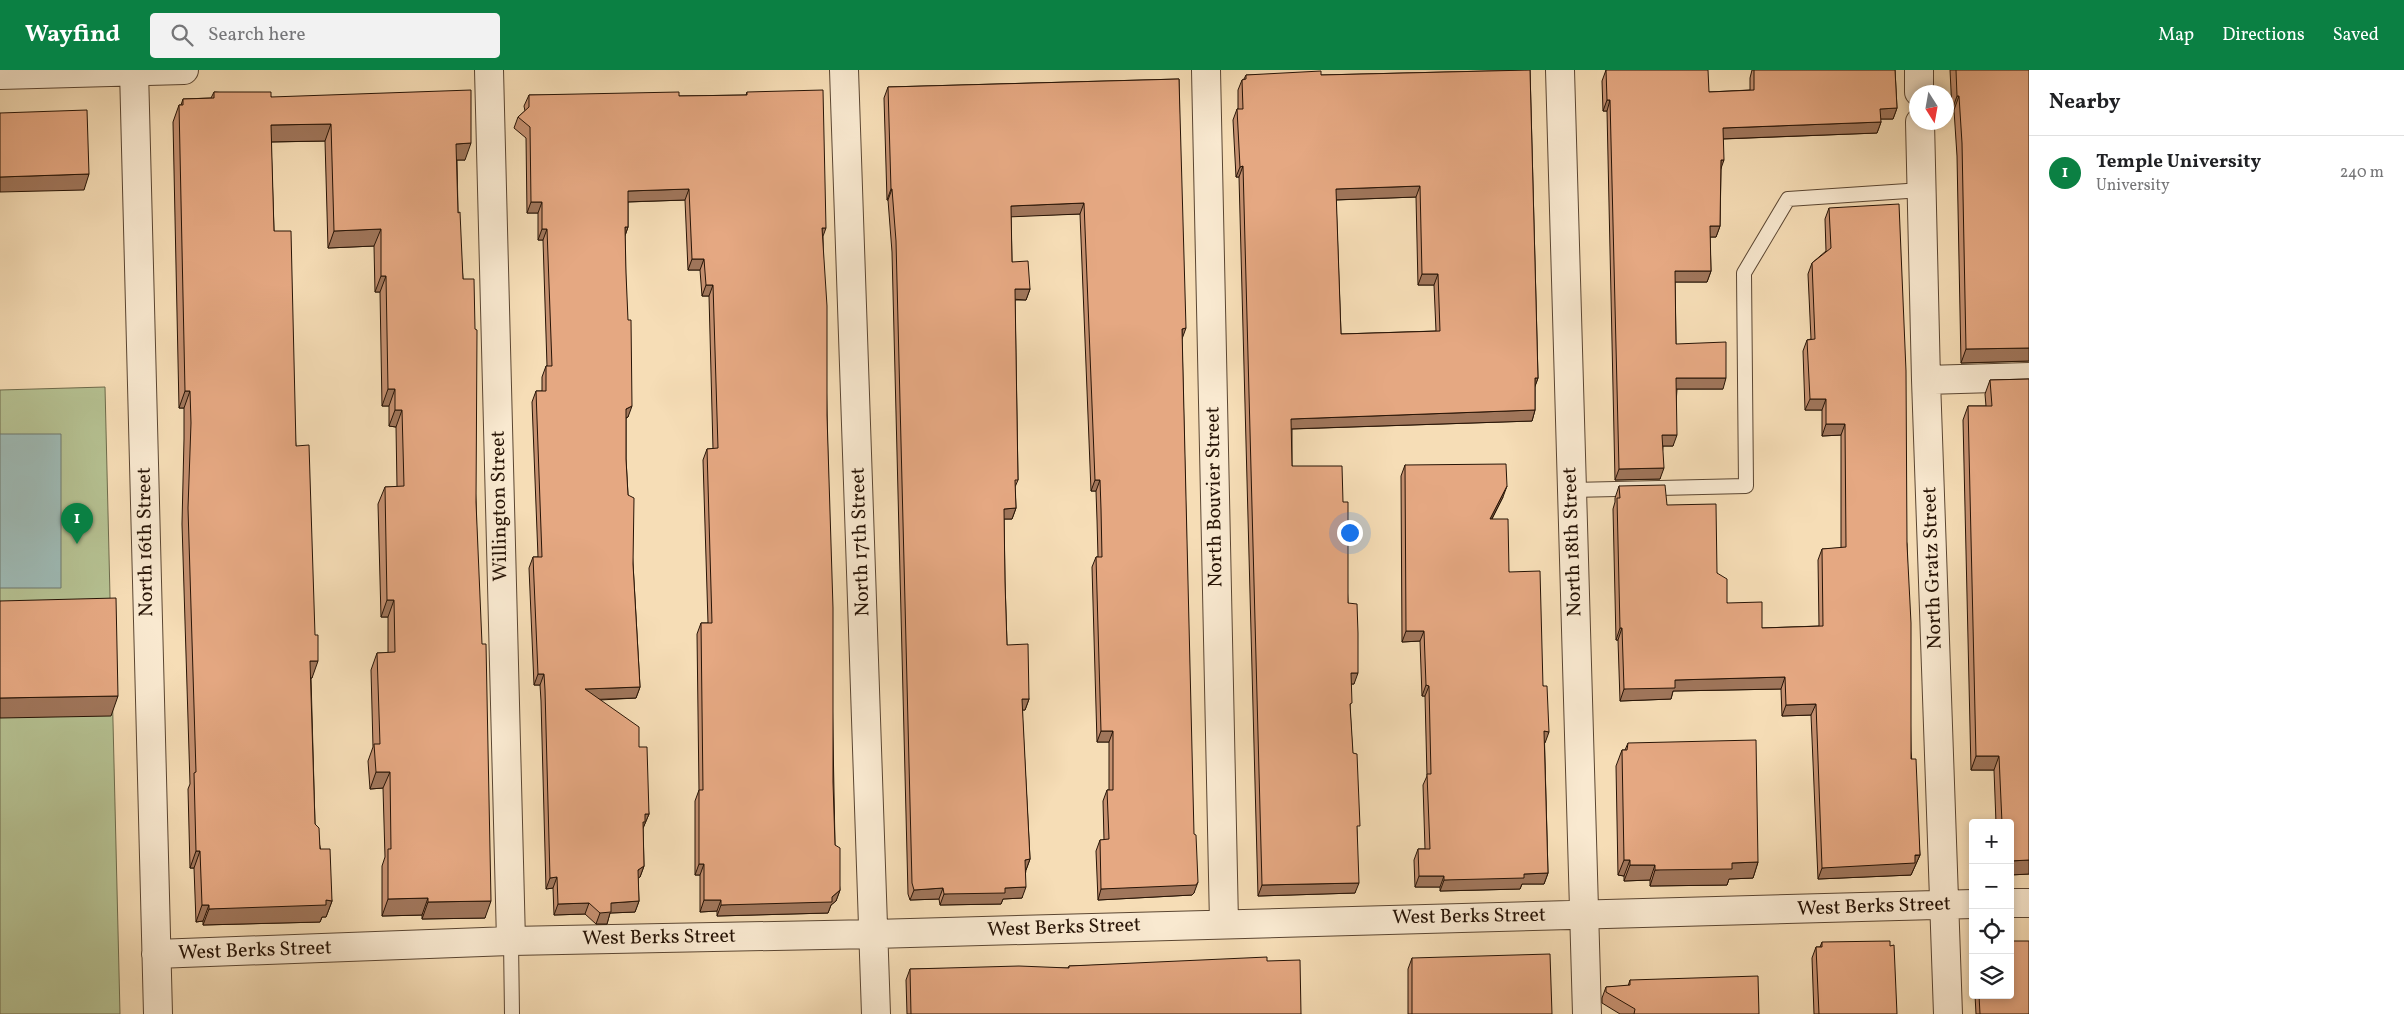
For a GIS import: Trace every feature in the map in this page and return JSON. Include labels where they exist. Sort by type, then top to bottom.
[{"type":"street","points":[[0,75],[184,70]]},
{"type":"street","name":"Willington Street","points":[[489,70],[511,941]]},
{"type":"street","name":"North 17th Street","points":[[844,70],[876,1014]]},
{"type":"street","name":"North Bouvier Street","points":[[1206,70],[1224,923]]},
{"type":"street","name":"North 18th Street","points":[[1560,70],[1587,1014]]},
{"type":"street","points":[[1919,70],[1919,85]]},
{"type":"street","name":"North 16th Street","points":[[134,71],[158,1014]]},
{"type":"street","name":"North Gratz Street","points":[[1920,130],[1926,380],[1946,904],[1948,1014]]},
{"type":"street","points":[[1926,380],[2029,377]]},
{"type":"street","points":[[2014,904],[2029,903]]},
{"type":"street","name":"West Berks Street","points":[[156,954],[511,941],[874,934],[1969,904]]},
{"type":"lane","points":[[1572,490],[1746,486],[1744,273],[1788,199],[1922,190]]},
{"type":"lane","points":[[511,941],[512,1014]]},
{"type":"green space","points":[[105,387],[120,1014],[0,1014],[0,390]]},
{"type":"water","points":[[0,434],[61,434],[61,588],[0,588]]},
{"type":"building","points":[[1530,70],[1538,378],[1535,378],[1535,410],[1291,419],[1292,466],[1342,466],[1343,502],[1348,502],[1348,603],[1357,604],[1358,633],[1358,673],[1351,673],[1352,703],[1350,704],[1353,753],[1357,754],[1360,826],[1357,826],[1359,883],[1262,885],[1243,166],[1240,167],[1237,109],[1243,109],[1242,80],[1246,79],[1246,75],[1321,71],[1321,75]],"holes":[[[1420,186],[1422,274],[1438,274],[1440,331],[1341,334],[1336,189]]]},
{"type":"building","points":[[1606,70],[1708,70],[1709,92],[1754,90],[1754,70],[1895,70],[1897,108],[1880,109],[1881,122],[1723,128],[1724,160],[1721,160],[1720,226],[1710,226],[1711,271],[1675,271],[1676,344],[1726,342],[1726,378],[1676,378],[1677,435],[1662,435],[1664,468],[1619,469],[1610,100],[1607,100]]},
{"type":"building","points":[[1956,70],[2029,70],[2029,348],[1966,349],[1962,143]]},
{"type":"building","points":[[1179,79],[1186,328],[1182,329],[1194,834],[1196,835],[1198,882],[1196,885],[1101,889],[1100,840],[1109,839],[1107,790],[1113,790],[1113,731],[1101,731],[1096,557],[1102,557],[1101,509],[1100,480],[1095,480],[1084,203],[1011,206],[1012,262],[1028,261],[1030,289],[1015,289],[1018,480],[1015,480],[1016,508],[1004,509],[1007,645],[1028,644],[1029,699],[1022,699],[1030,859],[1025,860],[1026,887],[1005,888],[1005,893],[944,894],[943,888],[914,890],[912,883],[896,241],[891,189],[888,87]]},
{"type":"building","points":[[471,90],[471,143],[456,144],[458,213],[460,212],[463,279],[474,279],[475,329],[477,330],[476,502],[482,644],[486,644],[491,901],[428,902],[428,898],[388,899],[388,849],[391,849],[390,772],[376,772],[374,744],[380,744],[377,653],[395,652],[394,600],[387,600],[385,487],[404,486],[402,410],[395,410],[395,389],[388,389],[386,276],[381,276],[381,229],[334,231],[331,124],[271,125],[274,231],[291,231],[296,446],[309,445],[315,635],[318,635],[318,661],[310,661],[315,824],[319,828],[320,849],[330,849],[332,901],[326,900],[326,905],[209,909],[209,905],[202,905],[200,851],[196,851],[194,773],[196,772],[188,508],[191,423],[190,391],[185,391],[179,105],[183,105],[183,99],[214,98],[214,92],[271,92],[271,97]]},
{"type":"building","points":[[823,90],[826,228],[822,228],[827,306],[827,415],[833,608],[833,782],[835,845],[840,848],[840,890],[832,897],[832,902],[721,905],[721,900],[704,900],[704,864],[699,864],[699,790],[703,790],[701,623],[712,623],[707,449],[718,448],[713,285],[706,285],[704,259],[692,259],[689,189],[628,191],[628,227],[625,227],[628,320],[631,320],[632,406],[626,409],[626,459],[628,495],[634,498],[633,564],[640,687],[585,689],[639,727],[639,747],[647,747],[649,814],[645,814],[645,822],[643,822],[644,866],[638,870],[639,901],[611,903],[611,912],[600,913],[589,903],[558,904],[557,877],[550,878],[545,690],[544,674],[538,674],[533,557],[542,557],[536,391],[546,391],[546,366],[552,366],[547,229],[542,229],[542,202],[531,202],[530,127],[518,117],[529,107],[529,95],[679,92],[679,96],[747,95],[747,92]]},
{"type":"building","points":[[87,110],[89,174],[0,177],[0,113]]},
{"type":"building","points":[[1899,204],[1906,371],[1907,544],[1911,623],[1911,759],[1916,759],[1920,855],[1915,855],[1915,863],[1822,868],[1816,704],[1786,705],[1785,677],[1675,680],[1675,688],[1624,689],[1622,628],[1620,628],[1617,498],[1620,498],[1619,486],[1665,485],[1667,505],[1716,504],[1717,573],[1727,579],[1727,603],[1762,602],[1762,628],[1823,626],[1822,549],[1846,547],[1845,424],[1826,424],[1826,399],[1810,399],[1807,340],[1815,339],[1812,263],[1831,248],[1829,208]]},
{"type":"building","points":[[2029,379],[2029,860],[2014,861],[2014,819],[2002,819],[1999,756],[1976,756],[1968,406],[1992,406],[1990,380]]},
{"type":"building","points":[[1506,464],[1507,486],[1490,519],[1508,519],[1509,572],[1540,571],[1543,686],[1547,686],[1549,732],[1544,731],[1548,873],[1524,874],[1524,878],[1444,880],[1444,876],[1419,876],[1418,849],[1430,849],[1427,774],[1431,774],[1429,686],[1426,685],[1424,631],[1406,631],[1405,465]]},
{"type":"building","points":[[116,598],[118,696],[0,698],[0,601]]},
{"type":"building","points":[[1756,740],[1758,862],[1732,863],[1732,869],[1655,870],[1655,865],[1630,865],[1630,860],[1624,860],[1622,750],[1627,750],[1628,743]]},
{"type":"building","points":[[1890,941],[1890,946],[1894,945],[1897,1014],[1819,1014],[1816,947],[1822,947],[1822,942]]},
{"type":"building","points":[[2014,941],[2029,941],[2029,1014],[1980,1014],[1979,999],[2014,999]]},
{"type":"building","points":[[1550,954],[1552,1014],[1412,1014],[1412,958]]},
{"type":"building","points":[[1267,957],[1267,961],[1300,960],[1301,1014],[911,1014],[910,969],[1019,966],[1069,968],[1069,966]]},
{"type":"building","points":[[1758,976],[1759,1014],[1634,1014],[1635,1009],[1606,992],[1606,987],[1630,985],[1630,980]]},
{"type":"place","name":"Temple University","points":[[77,544]]}]
